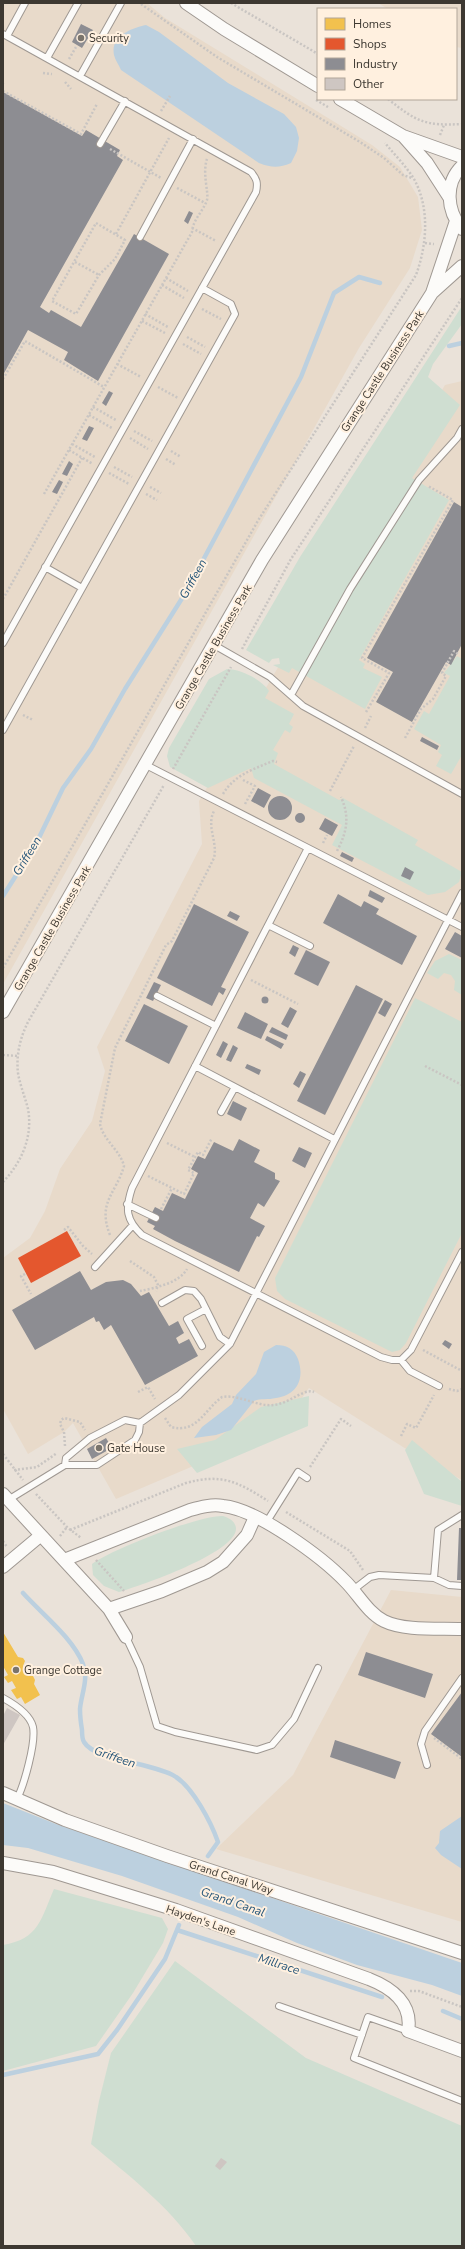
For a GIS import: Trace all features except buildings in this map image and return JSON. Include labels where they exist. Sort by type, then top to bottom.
[{"type":"street","points":[[186,3],[224,29],[317,85]]},
{"type":"street","points":[[342,100],[404,136],[462,157]]},
{"type":"street","points":[[404,136],[427,163],[449,197]]},
{"type":"street","points":[[459,225],[451,209],[449,197],[451,182],[462,166]]},
{"type":"street","name":"Grange Castle Business Park","points":[[3,1024],[5,1010],[262,560],[432,293],[459,225]]},
{"type":"street","name":"Grange Castle Business Park","points":[[432,293],[462,266]]},
{"type":"street","points":[[6,1497],[40,1536],[109,1609],[126,1637]]},
{"type":"street","points":[[64,1560],[202,1506],[222,1505],[261,1520],[320,1559],[353,1590],[373,1613],[382,1620],[396,1626],[462,1629]]},
{"type":"street","points":[[109,1609],[176,1585],[223,1562],[261,1520]]},
{"type":"street","points":[[3,1567],[40,1536]]},
{"type":"street","name":"Grand Canal Way","points":[[3,1793],[65,1820],[167,1856],[462,1953]]},
{"type":"street","name":"Hayden's Lane","points":[[3,1862],[53,1872],[176,1910],[369,1979],[393,1991],[408,2011],[410,2023],[408,2031]]},
{"type":"street","points":[[408,2031],[462,2051]]},
{"type":"lane","points":[[3,643],[256,192],[258,185],[256,178],[251,172],[5,35],[26,3]]},
{"type":"lane","points":[[47,58],[78,3]]},
{"type":"lane","points":[[80,76],[121,3]]},
{"type":"lane","points":[[100,144],[125,101]]},
{"type":"lane","points":[[140,237],[193,139]]},
{"type":"lane","points":[[3,730],[235,314],[231,304],[202,288]]},
{"type":"lane","points":[[291,695],[350,589],[419,480],[459,440],[462,429]]},
{"type":"lane","points":[[45,567],[82,588]]},
{"type":"lane","points":[[214,645],[270,677],[303,706],[462,794]]},
{"type":"lane","points":[[146,765],[241,812],[462,927]]},
{"type":"lane","points":[[308,848],[141,1172],[127,1204],[127,1212],[133,1225],[142,1235],[381,1357],[392,1360],[400,1360],[408,1354],[414,1345],[462,1252]]},
{"type":"lane","points":[[65,1464],[66,1458],[90,1438],[126,1420],[140,1423],[180,1395],[230,1344],[446,920],[462,893]]},
{"type":"lane","points":[[268,925],[310,946]]},
{"type":"lane","points":[[157,996],[216,1026]]},
{"type":"lane","points":[[195,1066],[334,1138]]},
{"type":"lane","points":[[222,1112],[235,1087]]},
{"type":"lane","points":[[127,1204],[156,1218]]},
{"type":"lane","points":[[95,1267],[133,1225]]},
{"type":"lane","points":[[162,1303],[185,1290],[190,1289],[199,1295],[220,1337],[230,1344]]},
{"type":"lane","points":[[202,1346],[187,1319],[206,1309]]},
{"type":"lane","points":[[400,1360],[410,1371],[439,1386]]},
{"type":"lane","points":[[6,1497],[65,1464],[96,1464],[135,1440],[139,1432],[140,1423]]},
{"type":"lane","points":[[261,1520],[298,1472],[306,1477]]},
{"type":"lane","points":[[434,1578],[438,1530],[462,1515]]},
{"type":"lane","points":[[353,1590],[367,1580],[380,1575],[434,1578],[449,1585],[462,1586]]},
{"type":"lane","points":[[126,1637],[140,1667],[157,1726],[175,1732],[257,1750],[272,1745],[294,1719],[318,1668]]},
{"type":"lane","points":[[427,1765],[421,1744],[425,1731],[462,1678]]},
{"type":"lane","points":[[3,1698],[25,1714],[33,1727],[29,1762],[17,1799]]},
{"type":"lane","points":[[279,2006],[362,2035]]},
{"type":"lane","points":[[408,2031],[368,2017],[354,2058],[462,2100]]},
{"type":"path","points":[[231,3],[317,53]]},
{"type":"path","points":[[3,968],[259,519],[416,275],[423,256],[425,222],[422,200],[414,179],[403,175],[384,158],[360,142],[217,57],[141,4]]},
{"type":"path","points":[[3,91],[81,134],[97,104]]},
{"type":"path","points":[[162,110],[170,96]]},
{"type":"path","points":[[389,100],[404,112],[422,121],[437,126],[462,124]]},
{"type":"path","points":[[439,139],[444,125]]},
{"type":"path","points":[[116,234],[174,129]]},
{"type":"path","points":[[100,144],[205,203]]},
{"type":"path","points":[[44,494],[207,199],[205,168],[213,150]]},
{"type":"path","points":[[96,223],[116,234],[125,240],[114,259],[98,275],[76,314],[52,301],[96,223]]},
{"type":"path","points":[[192,228],[225,246]]},
{"type":"path","points":[[74,262],[98,275]]},
{"type":"path","points":[[240,652],[291,559],[462,298]]},
{"type":"path","points":[[3,379],[25,341],[104,387]]},
{"type":"path","points":[[93,407],[181,457]]},
{"type":"path","points":[[89,415],[176,465]]},
{"type":"path","points":[[72,444],[161,493]]},
{"type":"path","points":[[69,450],[157,500]]},
{"type":"path","points":[[3,599],[82,458]]},
{"type":"path","points":[[366,712],[388,673],[362,658],[453,500],[419,480]]},
{"type":"path","points":[[405,738],[421,709],[433,699],[440,687],[446,676],[442,673],[454,651],[458,654]]},
{"type":"path","points":[[172,770],[230,668]]},
{"type":"path","points":[[330,791],[371,716]]},
{"type":"path","points":[[241,812],[255,786],[242,780]]},
{"type":"path","points":[[3,1182],[16,1167],[22,1155],[30,1128],[18,1073],[20,1040],[28,1022],[163,788]]},
{"type":"path","points":[[332,860],[345,835],[348,822],[341,797]]},
{"type":"path","points":[[242,975],[298,1004]]},
{"type":"path","points":[[3,1055],[19,1056]]},
{"type":"path","points":[[424,1066],[462,1085]]},
{"type":"path","points":[[141,1172],[184,1194],[194,1173],[188,1170],[198,1152],[204,1155],[212,1138]]},
{"type":"path","points":[[158,1139],[195,1157]]},
{"type":"path","points":[[156,1218],[172,1188]]},
{"type":"path","points":[[64,1230],[68,1227],[83,1246],[96,1257]]},
{"type":"path","points":[[130,1261],[154,1277],[157,1288],[156,1291]]},
{"type":"path","points":[[140,1291],[157,1288],[184,1275],[188,1269]]},
{"type":"path","points":[[25,1274],[21,1276],[31,1294]]},
{"type":"path","points":[[414,1345],[462,1371]]},
{"type":"path","points":[[138,1392],[148,1386],[171,1427],[185,1428],[197,1423],[220,1399],[232,1397],[257,1404],[272,1405],[286,1403],[305,1391],[314,1392]]},
{"type":"path","points":[[401,1436],[407,1424],[416,1428],[439,1386]]},
{"type":"path","points":[[14,1470],[38,1467],[65,1447],[64,1432],[60,1424],[61,1420],[64,1418],[80,1422],[90,1438]]},
{"type":"path","points":[[306,1477],[341,1419],[351,1426]]},
{"type":"path","points":[[3,1454],[17,1473]]},
{"type":"path","points":[[70,1530],[186,1483],[200,1479],[230,1480],[246,1486],[262,1497]]},
{"type":"path","points":[[40,1498],[70,1530],[81,1539]]},
{"type":"path","points":[[284,1510],[350,1551],[360,1563],[367,1580]]},
{"type":"path","points":[[59,1537],[67,1527]]},
{"type":"path","points":[[94,1558],[125,1592]]},
{"type":"path","points":[[425,1731],[462,1759]]},
{"type":"path","points":[[393,1991],[419,1992],[462,2007]]},
{"type":"shaded area","points":[[3,3],[147,3],[165,18],[372,145],[400,167],[418,197],[422,230],[410,268],[359,348],[3,984]]},
{"type":"shaded area","points":[[378,3],[462,3],[462,48],[457,47],[457,8],[386,8]]},
{"type":"shaded area","points":[[462,381],[462,1480],[411,1452],[309,1388],[290,1415],[198,1464],[116,1499],[73,1423],[64,1432],[28,1454],[3,1409],[3,1258],[30,1238],[45,1211],[60,1169],[92,1121],[105,1071],[97,1047],[202,844],[199,801],[445,385]]},
{"type":"shaded area","points":[[391,1590],[462,1597],[462,1922],[216,1849],[293,1775]]},
{"type":"green space","points":[[462,306],[462,324],[433,364],[428,377],[460,405],[412,478],[449,500],[359,660],[365,664],[363,668],[382,677],[365,709],[292,668],[289,673],[273,665],[280,664],[279,658],[272,659],[269,663],[246,650],[300,557]]},
{"type":"green space","points":[[457,656],[462,659],[462,755],[451,774],[436,766],[442,755],[438,752],[441,745],[414,729],[424,711],[429,714],[450,676],[444,673]]},
{"type":"green space","points":[[227,669],[244,673],[261,682],[269,691],[265,698],[294,714],[289,724],[293,727],[290,733],[285,730],[273,750],[278,753],[274,764],[339,800],[343,798],[418,840],[415,845],[462,872],[459,882],[445,892],[428,895],[332,845],[342,825],[254,778],[251,768],[208,788],[170,767],[167,756],[169,748],[209,679]]},
{"type":"green space","points":[[449,954],[462,960],[462,995],[454,990],[455,981],[451,975],[444,973],[438,979],[427,973],[435,961]]},
{"type":"green space","points":[[415,998],[462,1022],[462,1233],[406,1343],[400,1350],[392,1352],[285,1299],[277,1291],[275,1278]]},
{"type":"green space","points":[[309,1396],[308,1426],[197,1473],[177,1449],[215,1440],[261,1407]]},
{"type":"green space","points":[[412,1440],[462,1482],[462,1506],[424,1494],[405,1450]]},
{"type":"green space","points":[[223,1516],[234,1523],[236,1528],[232,1537],[222,1547],[186,1567],[119,1592],[104,1586],[93,1575],[92,1564],[118,1550],[177,1527],[212,1517]]},
{"type":"green space","points":[[54,1889],[162,1918],[168,1929],[163,1943],[133,1993],[96,2046],[3,2071],[3,1945],[15,1942],[32,1933],[42,1918]]},
{"type":"green space","points":[[175,1961],[306,2058],[462,2126],[462,2246],[196,2246],[161,2204],[91,2144],[99,2101],[111,2053]]},
{"type":"water","points":[[146,25],[159,32],[228,83],[284,114],[296,127],[299,138],[297,151],[291,163],[275,167],[259,163],[121,70],[114,55],[115,43],[123,34],[135,28]]},
{"type":"water","points":[[276,1345],[290,1348],[298,1359],[300,1366],[300,1379],[294,1390],[273,1399],[254,1401],[231,1430],[216,1435],[194,1438],[202,1427],[232,1404],[236,1395],[256,1374],[264,1352]]},
{"type":"water","name":"Grand Canal","points":[[3,1803],[56,1824],[462,1963],[462,1996],[432,1985],[357,1965],[297,1943],[238,1917],[122,1876],[28,1848],[3,1845]]},
{"type":"water","points":[[462,1816],[462,1869],[441,1855],[435,1848],[439,1843],[440,1831]]},
{"type":"waterway","name":"Griffeen","points":[[3,896],[36,844],[63,788],[91,749],[125,689],[186,592],[301,377],[334,293],[359,277],[380,283]]},
{"type":"waterway","name":"Griffeen","points":[[449,346],[462,343]]},
{"type":"waterway","name":"Griffeen","points":[[23,1593],[65,1636],[78,1654],[83,1664],[85,1670],[85,1681],[80,1709],[82,1736],[84,1742],[100,1754],[167,1772],[182,1782],[201,1806],[218,1842],[208,1856]]},
{"type":"waterway","name":"Griffeen","points":[[3,2075],[98,2054],[117,2030],[165,1959],[179,1925]]},
{"type":"waterway","name":"Millrace","points":[[177,1930],[382,1997]]},
{"type":"waterway","name":"Millrace","points":[[443,2011],[462,2019]]},
{"type":"place","name":"Security","points":[[81,38]]},
{"type":"place","name":"Gate House","points":[[99,1448]]},
{"type":"place","name":"Grange Cottage","points":[[16,1670]]}]
